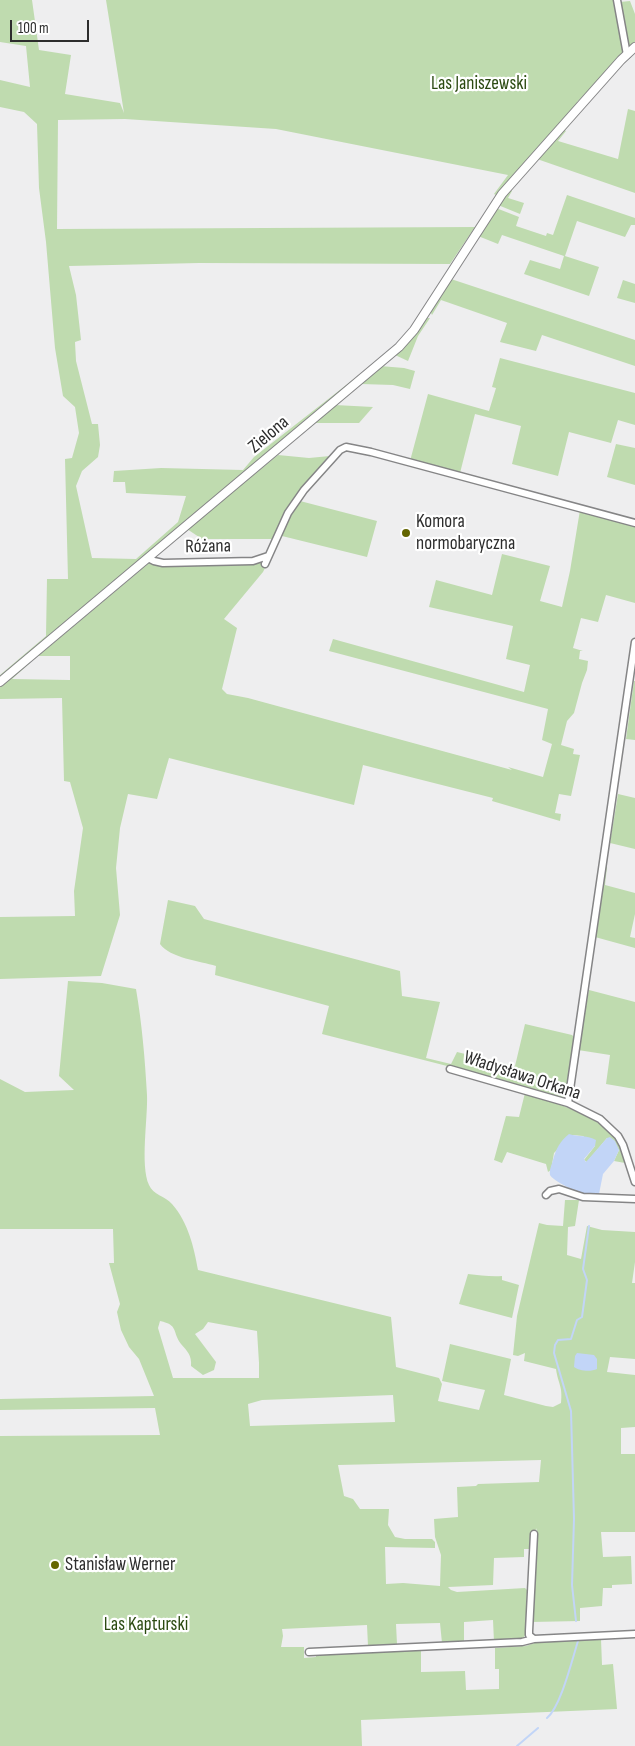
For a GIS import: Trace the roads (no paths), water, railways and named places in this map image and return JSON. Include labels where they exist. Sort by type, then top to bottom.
[{"type":"street","points":[[617,0],[626,55]]},
{"type":"street","name":"Zielona","points":[[0,682],[399,347],[414,330],[494,205],[518,175],[635,47]]},
{"type":"street","points":[[265,564],[281,524],[294,502],[340,450],[346,447],[371,452],[635,523]]},
{"type":"street","name":"Różana","points":[[148,558],[163,562],[253,561],[268,556]]},
{"type":"street","points":[[568,1103],[635,642]]},
{"type":"street","name":"Władysława Orkana","points":[[450,1069],[568,1103],[600,1119],[614,1131],[623,1145],[635,1182]]},
{"type":"street","points":[[546,1195],[554,1189],[583,1197],[635,1199]]},
{"type":"street","points":[[534,1534],[529,1631],[529,1635],[534,1638]]},
{"type":"street","points":[[309,1652],[522,1642],[534,1638],[635,1634]]},
{"type":"water","points":[[569,1134],[590,1137],[596,1140],[595,1146],[584,1159],[586,1162],[607,1138],[610,1137],[615,1141],[619,1150],[614,1161],[603,1174],[599,1194],[580,1193],[560,1183],[550,1175],[550,1169],[557,1149],[563,1139]]},
{"type":"water","points":[[577,1353],[594,1355],[597,1359],[597,1369],[585,1371],[574,1367]]},
{"type":"waterway","points":[[576,1621],[572,1585],[574,1519],[571,1411],[554,1353],[558,1340],[571,1339],[577,1320],[582,1317],[587,1280],[583,1269],[589,1226]]},
{"type":"waterway","points":[[547,1718],[557,1704],[578,1641]]},
{"type":"waterway","points":[[517,1746],[538,1728]]},
{"type":"place","name":"Komora normobaryczna","points":[[406,533]]},
{"type":"place","name":"Stanisław Werner","points":[[55,1565]]},
{"type":"park label","name":"Las Janiszewski","points":[[479,84]]},
{"type":"park label","name":"Las Kapturski","points":[[146,1625]]}]
